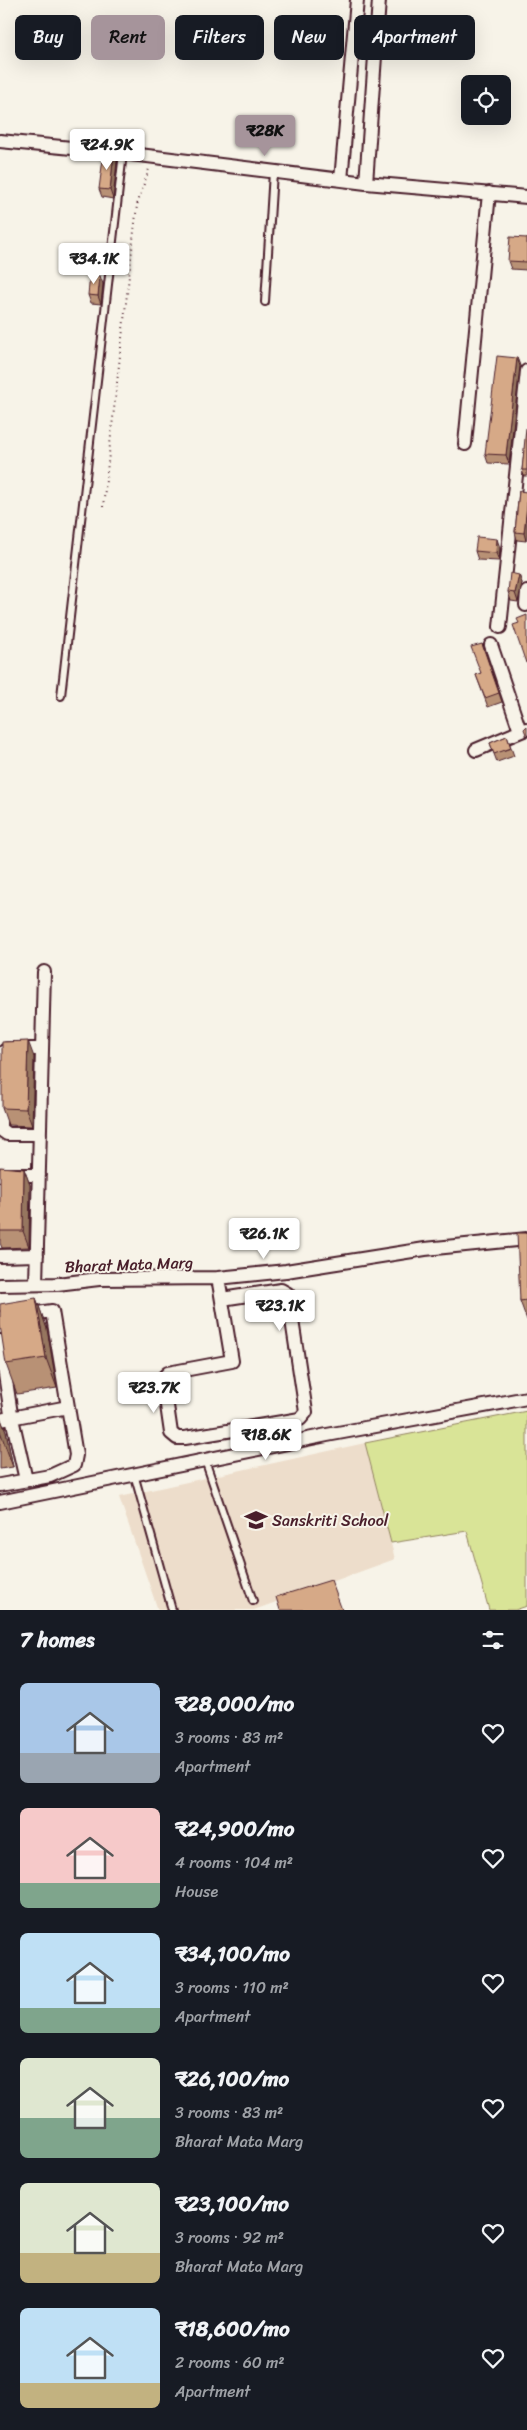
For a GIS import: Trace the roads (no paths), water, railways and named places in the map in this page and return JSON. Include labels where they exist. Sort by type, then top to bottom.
[{"type":"street","points":[[341,180],[357,0]]},
{"type":"street","points":[[366,183],[379,0]]},
{"type":"street","points":[[0,141],[153,157],[366,183],[527,196]]},
{"type":"street","points":[[465,444],[488,193]]},
{"type":"street","points":[[500,627],[527,371]]},
{"type":"street","points":[[526,605],[527,592]]},
{"type":"street","points":[[476,750],[524,730],[491,645]]},
{"type":"street","points":[[36,1284],[44,972]]},
{"type":"street","points":[[40,1134],[7,1134],[0,1129],[0,1055],[7,1050],[42,1049]]},
{"type":"street","points":[[0,1175],[39,1175]]},
{"type":"street","name":"Bharat Mata Marg","points":[[0,1285],[36,1284],[99,1278],[218,1278],[286,1271],[424,1249],[527,1239]]},
{"type":"street","points":[[0,1256],[37,1255]]},
{"type":"street","points":[[218,1278],[232,1361],[168,1373],[163,1378],[171,1432],[178,1438],[291,1421],[304,1416],[306,1412],[288,1294],[281,1290],[222,1299]]},
{"type":"street","points":[[0,1318],[52,1311],[76,1454],[74,1465],[50,1476],[0,1485]]},
{"type":"street","points":[[0,1341],[6,1419],[26,1480]]},
{"type":"street","points":[[0,1502],[134,1474],[527,1398]]},
{"type":"street","points":[[6,1419],[68,1407]]},
{"type":"lane","points":[[61,696],[124,154]]},
{"type":"lane","points":[[265,302],[272,172]]},
{"type":"lane","points":[[205,1460],[253,1600]]},
{"type":"lane","points":[[134,1474],[172,1610]]},
{"type":"place","name":"Sanskriti School","points":[[256,1520]]}]
